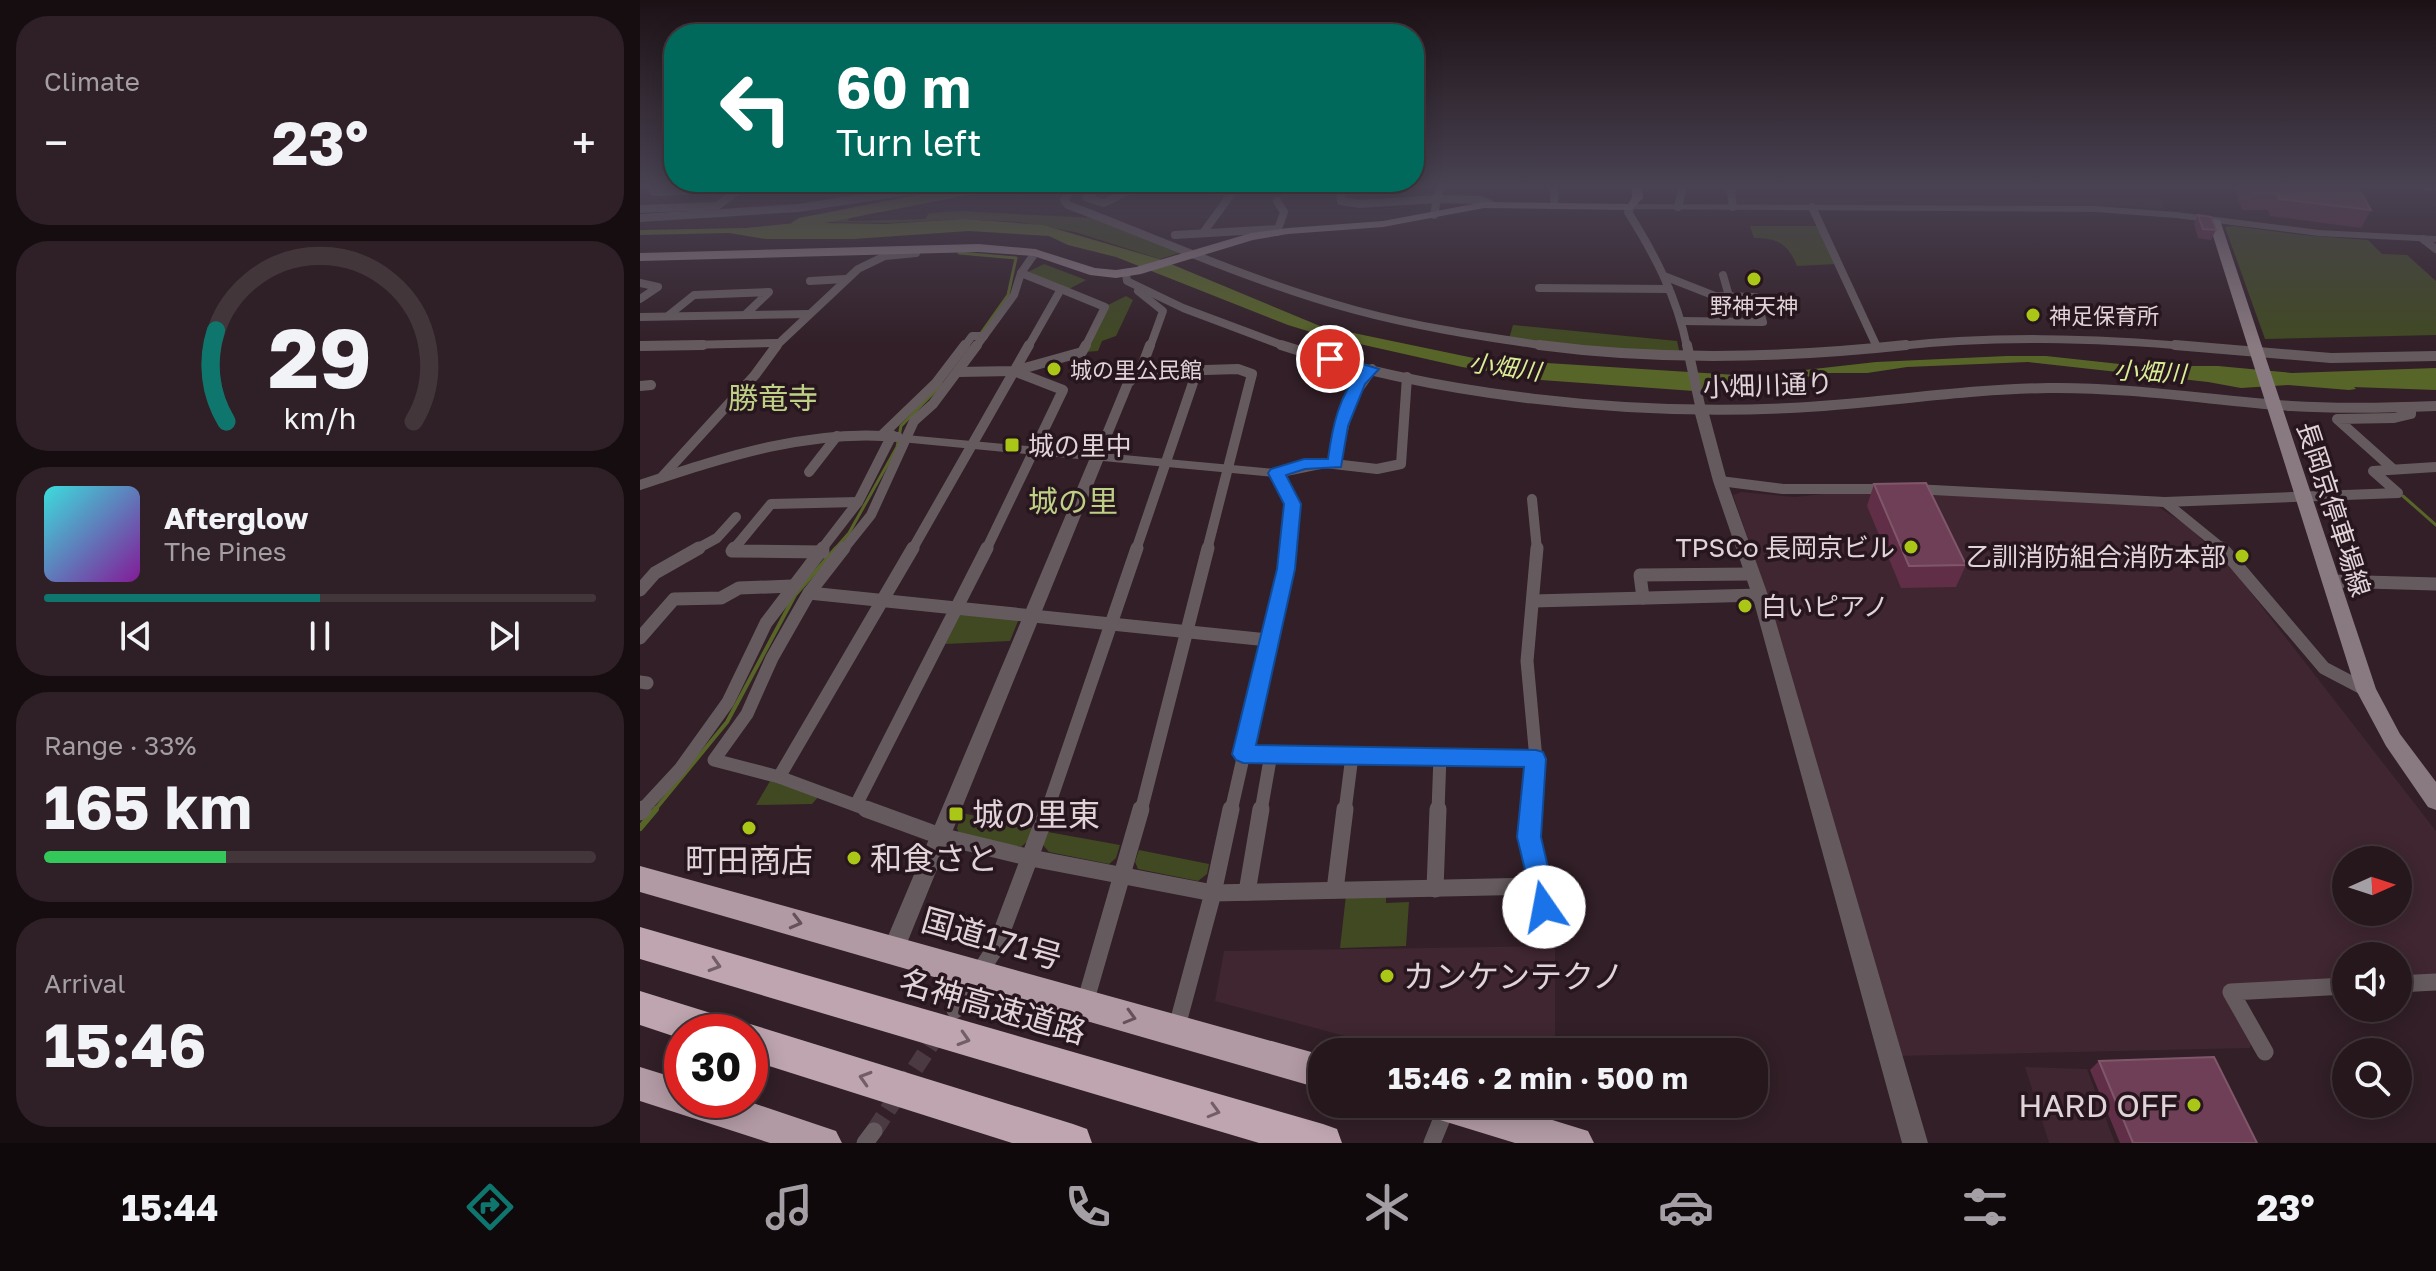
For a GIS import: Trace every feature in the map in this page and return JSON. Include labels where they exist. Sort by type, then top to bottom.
[{"type":"highway","name":"国道171号","points":[[640,879],[894,948],[1308,1068]]},
{"type":"highway","name":"名神高速道路","points":[[640,943],[1323,1143]]},
{"type":"highway","points":[[640,1008],[664,1015]]},
{"type":"highway","points":[[768,1048],[1073,1143]]},
{"type":"highway","points":[[640,1084],[664,1091]]},
{"type":"highway","points":[[747,1118],[824,1143]]},
{"type":"highway","points":[[1488,1118],[1576,1143]]},
{"type":"main road","points":[[640,257],[946,248],[1035,253],[1094,272],[1126,274],[1241,239]]},
{"type":"main road","name":"長岡京停車場線","points":[[2220,239],[2366,690],[2393,740],[2436,800]]},
{"type":"street","points":[[1156,239],[1303,294],[1409,323],[1509,342],[1690,358],[1877,347],[1964,338],[2144,342],[2331,358],[2436,356]]},
{"type":"street","points":[[1643,239],[1664,276],[1682,321],[1720,481],[1760,595],[1915,1143]]},
{"type":"street","points":[[1827,239],[1877,347]]},
{"type":"street","points":[[2423,239],[2436,249]]},
{"type":"street","points":[[661,478],[755,375],[778,343],[845,279],[885,256],[937,252],[946,248]]},
{"type":"street","points":[[1035,253],[1021,273],[1014,295],[958,372],[914,421],[894,436],[871,515],[809,593],[772,658],[747,714],[714,760],[779,777],[940,836],[1031,858],[1213,893],[1540,886]]},
{"type":"street","points":[[958,372],[1014,371],[1082,352],[1105,307],[1021,273]]},
{"type":"street","name":"小畑川通り","points":[[1126,274],[1127,281],[1137,287],[1259,337],[1372,369],[1493,393],[1700,406],[1871,403],[2050,388],[2158,392],[2272,402],[2436,406]]},
{"type":"street","points":[[1723,275],[1729,296]]},
{"type":"street","points":[[1664,276],[1715,296],[1756,297],[1763,322],[1682,321]]},
{"type":"street","points":[[810,281],[845,279]]},
{"type":"street","points":[[640,283],[658,287],[640,299]]},
{"type":"street","points":[[894,948],[1128,383],[1140,372],[1163,311],[1139,293],[1137,287]]},
{"type":"street","points":[[1539,288],[1669,289]]},
{"type":"street","points":[[1576,288],[1577,304]]},
{"type":"street","points":[[779,777],[1061,289]]},
{"type":"street","points":[[669,315],[694,295],[769,292],[746,314]]},
{"type":"street","points":[[640,317],[809,314]]},
{"type":"street","points":[[640,344],[649,334]]},
{"type":"street","points":[[640,812],[680,769],[728,702],[766,623],[792,586],[823,552],[858,502],[894,436],[972,336],[984,336]]},
{"type":"street","points":[[640,344],[778,343]]},
{"type":"street","points":[[1085,1004],[1124,876],[1252,374],[1238,369],[1140,372]]},
{"type":"street","points":[[1335,463],[1340,426],[1359,382],[1372,369]]},
{"type":"street","points":[[856,805],[958,608],[1063,390],[1014,371]]},
{"type":"street","points":[[955,1010],[996,947],[1031,858],[1197,371]]},
{"type":"street","points":[[640,485],[694,466],[837,436],[894,436],[1276,473],[1304,464],[1335,463],[1392,469],[1401,464],[1407,377]]},
{"type":"street","points":[[2393,469],[2337,419],[2405,417],[2411,414],[2411,407]]},
{"type":"street","points":[[809,472],[837,436]]},
{"type":"street","points":[[1720,481],[1752,488],[1798,491],[1856,488],[1925,490],[2165,502],[2398,493],[2373,471],[2436,467]]},
{"type":"street","points":[[1176,1030],[1213,893],[1286,569],[1292,504],[1276,473]]},
{"type":"street","points":[[1532,499],[1537,545],[1527,661],[1536,759],[1529,837],[1549,928]]},
{"type":"street","points":[[823,552],[732,551],[771,504],[858,502]]},
{"type":"street","points":[[2165,502],[2218,544],[2245,572],[2324,668],[2366,690]]},
{"type":"street","points":[[640,590],[655,573],[717,538],[736,517]]},
{"type":"street","points":[[1643,598],[1640,575],[1752,574]]},
{"type":"street","points":[[2331,581],[2436,584]]},
{"type":"street","points":[[640,638],[674,599],[721,598],[739,588],[792,586]]},
{"type":"street","points":[[809,593],[1268,640]]},
{"type":"street","points":[[1533,601],[1760,595]]},
{"type":"street","points":[[1243,754],[1536,759]]},
{"type":"street","points":[[1247,892],[1271,754]]},
{"type":"street","points":[[1335,890],[1352,756]]},
{"type":"street","points":[[1435,889],[1440,756]]},
{"type":"street","points":[[2412,983],[2436,982]]},
{"type":"street","points":[[2265,1052],[2231,992],[2332,987]]},
{"type":"street","points":[[1432,1143],[1439,1118]]},
{"type":"shaded area","points":[[1098,239],[1153,239],[1186,251],[1160,259]]},
{"type":"shaded area","points":[[1771,239],[1824,239],[1836,264],[1797,266],[1786,247]]},
{"type":"shaded area","points":[[2229,239],[2368,240],[2382,254],[2407,255],[2436,281],[2436,335],[2265,339]]},
{"type":"shaded area","points":[[1044,264],[1086,280],[1069,289],[1028,272]]},
{"type":"shaded area","points":[[1126,296],[1133,300],[1116,336],[1102,341],[1098,351],[1085,352],[1108,305]]},
{"type":"shaded area","points":[[1513,325],[1677,341],[1680,354],[1509,339]]},
{"type":"shaded area","points":[[1860,490],[2157,506],[2188,526],[2238,576],[2436,831],[2436,976],[2412,977],[2412,942],[2332,942],[2332,982],[2227,987],[2252,1040],[2250,1048],[1898,1056],[1770,603],[1733,495],[1741,492],[1795,497]]},
{"type":"shaded area","points":[[961,611],[1016,617],[1018,621],[1010,641],[945,644]]},
{"type":"shaded area","points":[[770,781],[819,796],[812,804],[756,805]]},
{"type":"shaded area","points":[[962,813],[1033,828],[1030,839],[1021,847],[959,834],[957,828]]},
{"type":"shaded area","points":[[1048,832],[1120,845],[1116,858],[1109,864],[1049,852],[1043,845]]},
{"type":"shaded area","points":[[1139,850],[1209,864],[1207,874],[1198,881],[1138,869],[1135,862]]},
{"type":"shaded area","points":[[1386,894],[1386,903],[1409,902],[1406,946],[1340,948],[1346,895]]},
{"type":"shaded area","name":"カンケンテクノ","points":[[1555,946],[1555,1038],[1352,1038],[1215,1001],[1224,951]]},
{"type":"shaded area","points":[[2025,1067],[2087,1069],[2115,1143],[2049,1143]]},
{"type":"water","points":[[1056,239],[1092,239],[1159,259],[1320,326],[1512,366],[1547,363],[1752,376],[1876,362],[2046,356],[2138,366],[2218,366],[2292,373],[2436,368],[2436,381],[2390,379],[2353,386],[2356,389],[2349,390],[2288,385],[2241,388],[2028,362],[1829,373],[1795,379],[1743,381],[1694,391],[1541,380],[1462,367],[1324,336],[1288,325],[1116,257]]},
{"type":"building","points":[[1926,483],[1966,565],[1909,566],[1874,484]]},
{"type":"building","points":[[2214,1057],[2257,1143],[2133,1143],[2099,1061]]},
{"type":"waterway","points":[[959,253],[1016,258],[1008,295],[979,336]]},
{"type":"waterway","name":"小畑川","points":[[2332,382],[2436,384]]},
{"type":"waterway","points":[[834,550],[849,533],[897,447],[901,426],[942,384]]},
{"type":"waterway","points":[[2403,496],[2436,525]]},
{"type":"waterway","points":[[654,811],[727,722],[795,595],[836,548]]},
{"type":"waterway","points":[[640,828],[656,809]]},
{"type":"tunnel","points":[[874,1131],[939,1032]]},
{"type":"place","name":"野神天神","points":[[1754,279]]},
{"type":"place","name":"神足保育所","points":[[2033,315]]},
{"type":"place","name":"城の里公民館","points":[[1054,369]]},
{"type":"place","name":"城の里中","points":[[1012,445]]},
{"type":"place","name":"TPSCo 長岡京ビル","points":[[1911,547]]},
{"type":"place","name":"乙訓消防組合消防本部","points":[[2242,556]]},
{"type":"place","name":"白いピアノ","points":[[1745,606]]},
{"type":"place","name":"城の里東","points":[[956,814]]},
{"type":"place","name":"町田商店","points":[[749,828]]},
{"type":"place","name":"和食さと","points":[[854,858]]},
{"type":"place","name":"カンケンテクノ","points":[[1387,976]]},
{"type":"place","name":"HARD OFF","points":[[2194,1105]]},
{"type":"district","name":"勝竜寺","points":[[773,398]]},
{"type":"district","name":"城の里","points":[[1073,501]]},
{"type":"route","points":[[1330,359],[1372,369],[1359,382],[1340,426],[1335,463],[1304,464],[1276,473],[1292,504],[1286,569],[1243,754],[1536,759],[1529,837],[1544,907]]}]
